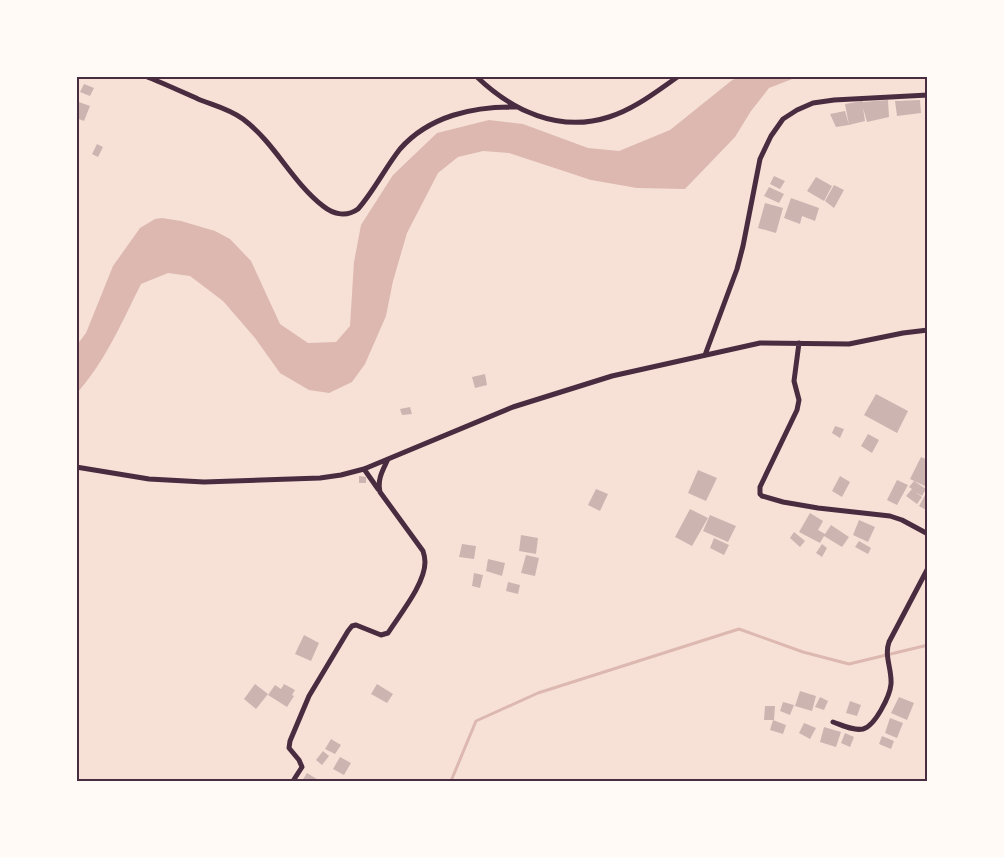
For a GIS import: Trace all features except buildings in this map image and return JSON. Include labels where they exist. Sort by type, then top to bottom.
[{"type":"street","points":[[145,76],[242,118],[268,144],[324,207],[335,213],[344,214],[352,213],[358,209],[401,149],[420,132],[437,121],[474,109],[516,107]]},
{"type":"street","points":[[476,76],[507,102],[527,113],[553,120],[577,123],[609,117],[638,104],[679,76]]},
{"type":"street","points":[[705,354],[739,261],[760,159],[771,136],[783,118],[797,110],[820,102],[928,95]]},
{"type":"street","points":[[76,467],[149,478],[204,482],[320,478],[341,475],[364,469],[513,407],[612,376],[760,343],[849,344],[928,330]]},
{"type":"street","points":[[798,343],[794,381],[799,400],[797,410],[760,487],[760,494],[783,502],[890,516],[902,520],[928,534]]},
{"type":"street","points":[[380,492],[380,476],[388,458]]},
{"type":"street","points":[[293,781],[302,767],[289,748],[290,741],[309,696],[348,630],[356,625],[382,635],[388,632],[424,573],[426,561],[423,551],[364,469]]},
{"type":"street","points":[[833,722],[862,729],[871,724],[876,717],[886,700],[891,685],[887,651],[889,642],[928,568]]},
{"type":"shaded area","points":[[740,76],[800,76],[769,88],[751,111],[735,137],[685,189],[637,188],[591,180],[509,153],[483,151],[458,157],[438,173],[407,233],[393,281],[386,316],[365,364],[352,382],[329,393],[309,390],[280,373],[255,338],[223,301],[190,276],[168,273],[141,284],[120,327],[96,369],[76,394],[76,346],[86,333],[113,266],[140,228],[155,219],[162,218],[181,221],[215,231],[230,239],[251,261],[280,324],[308,343],[336,342],[350,326],[354,262],[361,225],[393,175],[437,133],[489,120],[523,124],[588,148],[619,151],[670,130],[731,81]]},
{"type":"waterway","points":[[451,781],[476,721],[538,693],[739,629],[803,652],[849,664],[928,645]]}]
